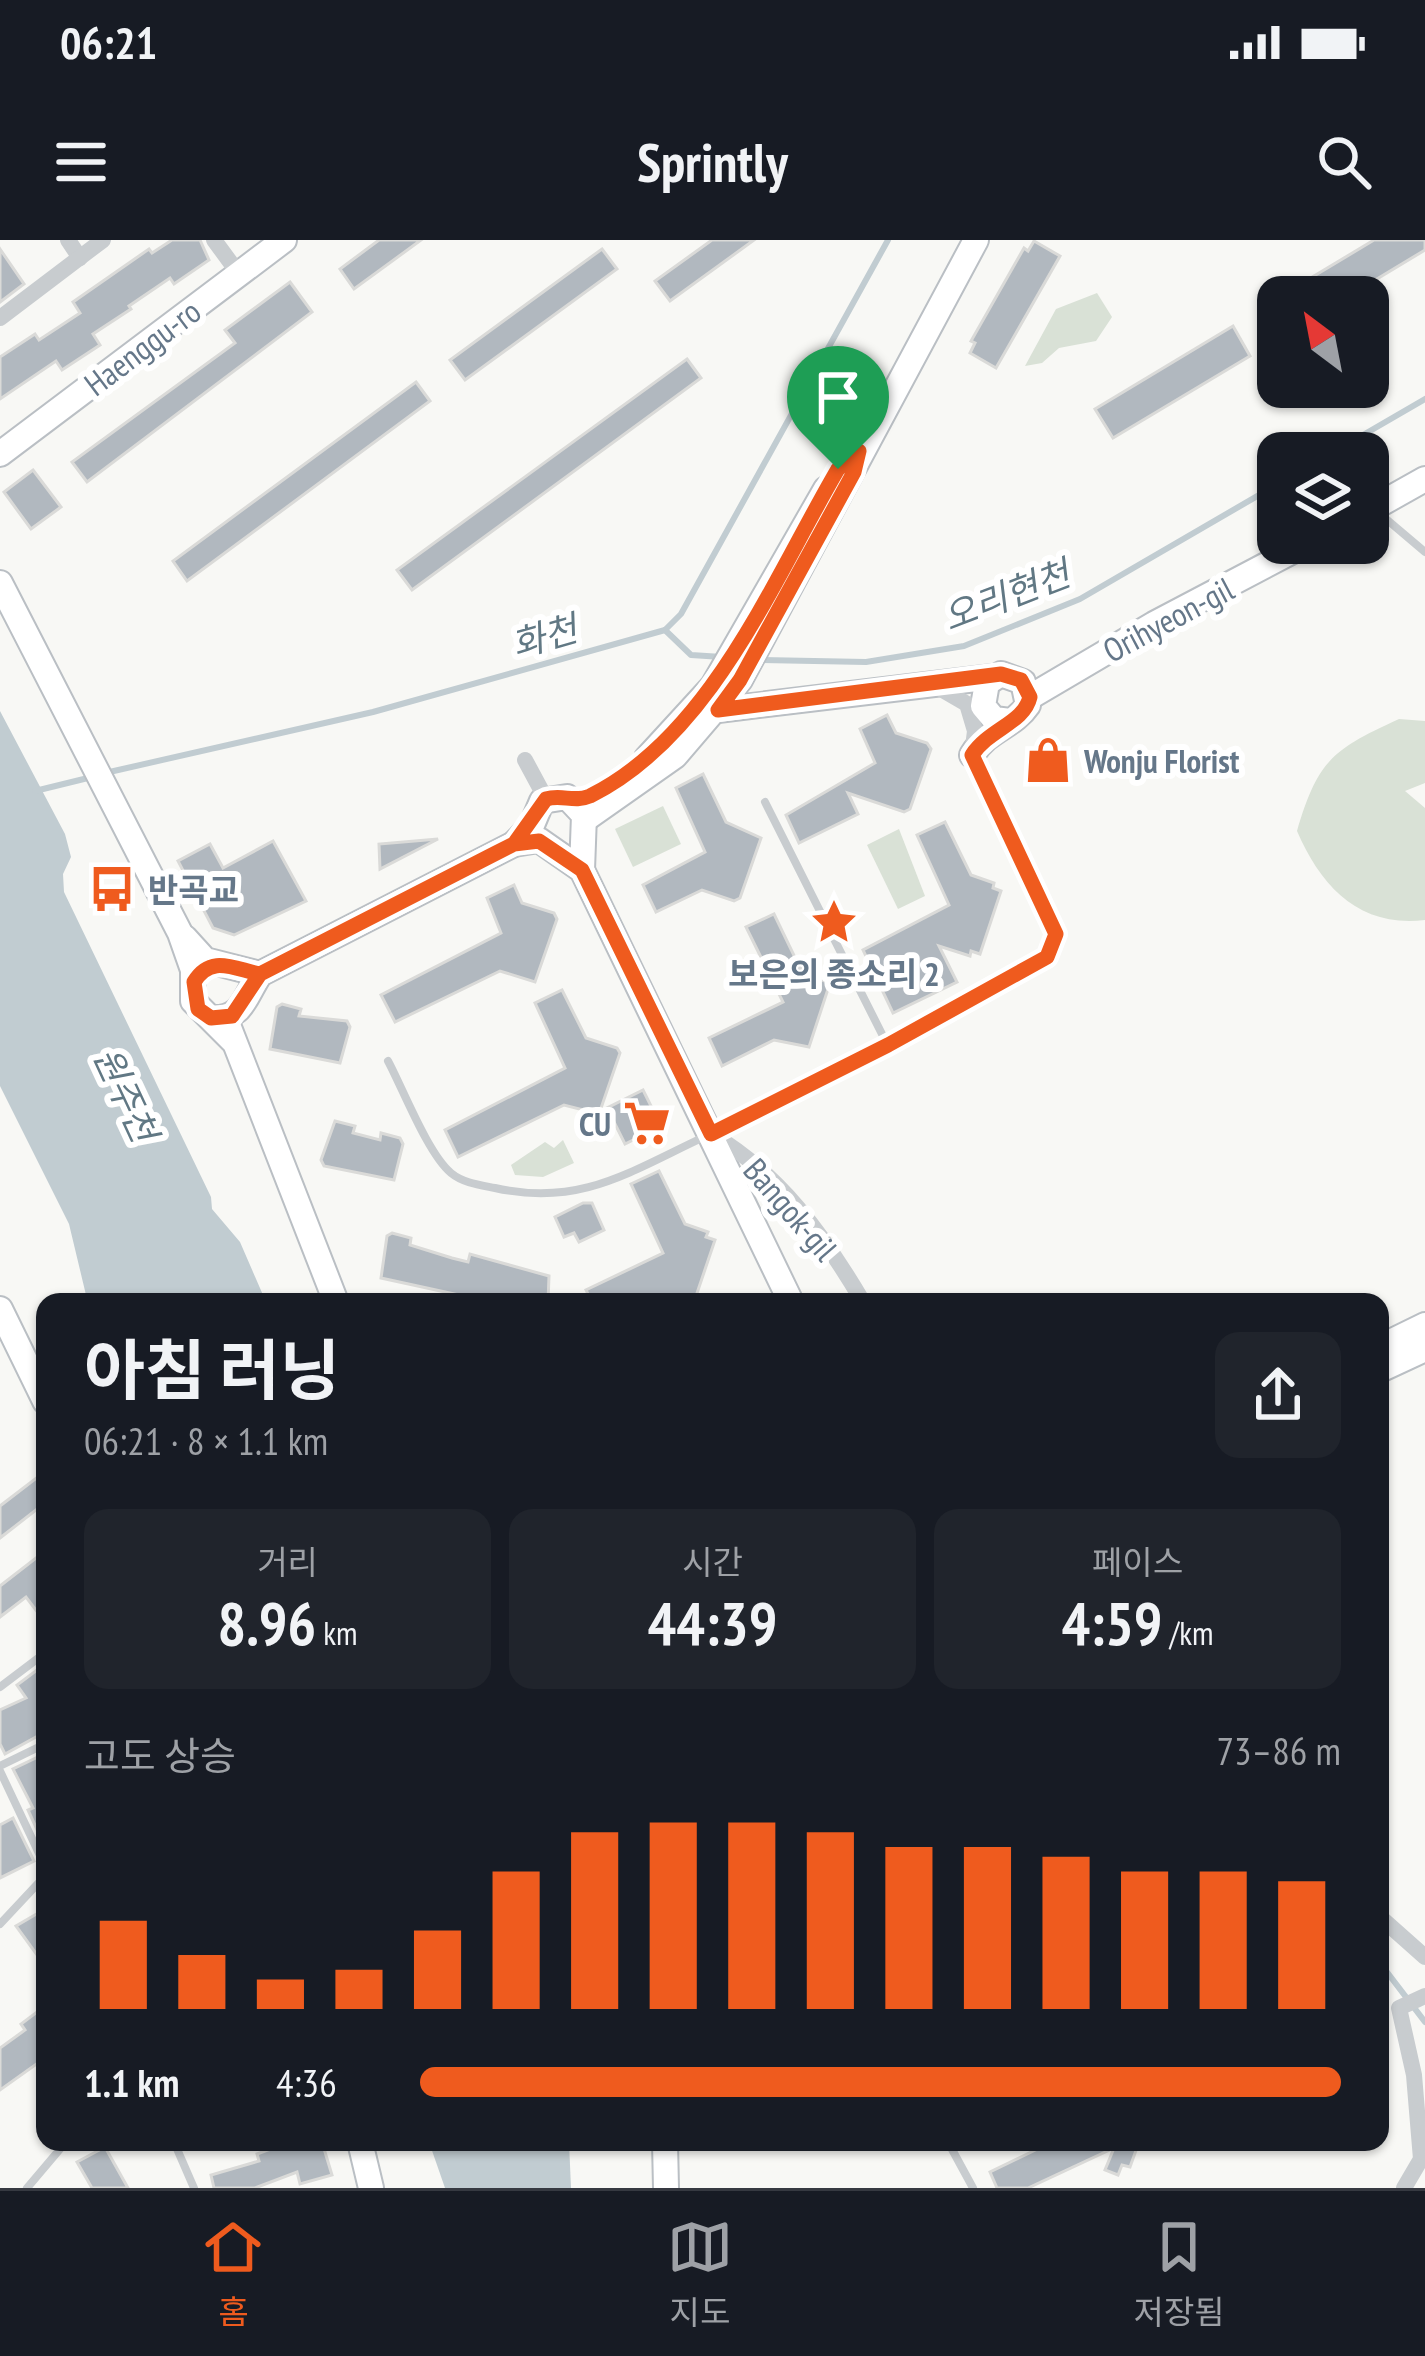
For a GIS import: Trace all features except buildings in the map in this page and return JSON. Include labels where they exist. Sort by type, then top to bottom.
[{"type":"street","points":[[68,240],[80,258]]},
{"type":"street","points":[[0,318],[104,240]]},
{"type":"street","points":[[214,240],[239,274]]},
{"type":"street","name":"Haenggu-ro","points":[[0,454],[284,240]]},
{"type":"street","points":[[223,1025],[239,1011],[254,985],[535,839],[571,845],[580,818],[674,756],[714,705],[783,582],[838,469],[859,451],[976,240]]},
{"type":"street","points":[[1389,499],[1425,479]]},
{"type":"street","name":"Orihyeon-gil","points":[[1030,697],[1269,564]]},
{"type":"street","points":[[0,583],[180,933],[193,970],[192,992],[198,1009],[223,1025],[332,1293]]},
{"type":"street","points":[[714,705],[936,686],[1051,667],[1154,624]]},
{"type":"street","points":[[972,755],[984,737],[1024,712],[1030,697],[1023,682],[1001,675]]},
{"type":"street","points":[[787,1293],[711,1134],[1033,966],[1047,957],[1056,934],[972,755],[975,705],[983,690],[1001,675]]},
{"type":"street","points":[[936,686],[994,718],[1010,721]]},
{"type":"street","points":[[525,760],[546,799]]},
{"type":"street","points":[[535,839],[535,809],[558,796],[580,818],[582,870]]},
{"type":"street","points":[[535,839],[582,870]]},
{"type":"street","name":"Bangok-gil","points":[[582,870],[711,1134],[755,1160],[810,1221],[856,1293]]},
{"type":"street","points":[[180,933],[205,960],[226,965],[254,985]]},
{"type":"street","points":[[192,992],[198,974],[226,965]]},
{"type":"street","points":[[0,1309],[36,1382]]},
{"type":"street","points":[[1389,1342],[1425,1324]]},
{"type":"street","points":[[1389,1366],[1425,1348]]},
{"type":"street","points":[[1389,1925],[1425,1957]]},
{"type":"street","points":[[1405,2188],[1421,2159],[1414,2075],[1400,2008],[1425,1996]]},
{"type":"street","points":[[362,2151],[371,2188]]},
{"type":"street","points":[[664,2151],[666,2188]]},
{"type":"lane","points":[[1389,524],[1425,552]]},
{"type":"lane","points":[[765,802],[888,1045]]},
{"type":"lane","points":[[388,1061],[449,1172],[470,1183],[537,1197],[574,1192],[620,1177],[711,1134]]},
{"type":"lane","points":[[0,1688],[36,1660]]},
{"type":"lane","points":[[36,1749],[0,1768],[36,1846]]},
{"type":"lane","points":[[0,1924],[36,1886]]},
{"type":"lane","points":[[27,2188],[58,2151]]},
{"type":"lane","points":[[178,2151],[194,2188]]},
{"type":"lane","points":[[953,2151],[973,2188]]},
{"type":"shaded area","points":[[1097,293],[1112,317],[1096,341],[1059,348],[1042,363],[1025,366],[1056,309]]},
{"type":"shaded area","points":[[1399,719],[1425,721],[1425,783],[1405,791],[1425,808],[1425,920],[1381,917],[1346,900],[1318,870],[1297,831],[1313,787],[1332,759]]},
{"type":"shaded area","points":[[663,806],[681,844],[633,867],[615,829]]},
{"type":"shaded area","points":[[899,829],[925,896],[898,909],[867,845]]},
{"type":"shaded area","points":[[563,1140],[574,1163],[543,1177],[515,1175],[511,1165],[545,1142],[554,1148]]},
{"type":"water","name":"원주천","points":[[0,711],[65,834],[71,857],[63,874],[64,892],[211,1197],[212,1209],[240,1242],[262,1293],[86,1293],[69,1224],[0,1086]]},
{"type":"water","points":[[432,2151],[569,2151],[571,2188],[445,2188]]},
{"type":"waterway","name":"화천","points":[[105,773],[373,712],[665,630],[681,614],[888,240]]},
{"type":"waterway","name":"오리현천","points":[[1368,432],[1425,399]]},
{"type":"waterway","name":"오리현천","points":[[759,660],[866,662],[964,646],[1080,599],[1257,496]]},
{"type":"waterway","name":"오리현천","points":[[665,630],[691,655],[722,657]]},
{"type":"waterway","name":"화천","points":[[35,791],[92,777]]},
{"type":"waterway","points":[[1389,1975],[1425,2022]]},
{"type":"place","name":"Wonju Florist","points":[[1048,760]]},
{"type":"place","name":"반곡교","points":[[112,889]]},
{"type":"place","name":"보은의 종소리 2","points":[[834,922]]},
{"type":"place","name":"CU","points":[[647,1123]]},
{"type":"route","points":[[838,469],[713,686],[645,760],[587,797],[542,801],[532,825],[514,844],[260,974],[222,964],[205,968],[192,992],[198,1009],[211,1018],[232,1016],[260,974],[496,853],[514,844],[539,841],[582,870],[711,1134],[888,1045],[1047,957],[1056,934],[972,755],[984,737],[1018,718],[1028,705],[1028,689],[1017,676],[1001,674],[936,686],[718,710],[740,680],[854,472],[859,451],[838,469]]}]
